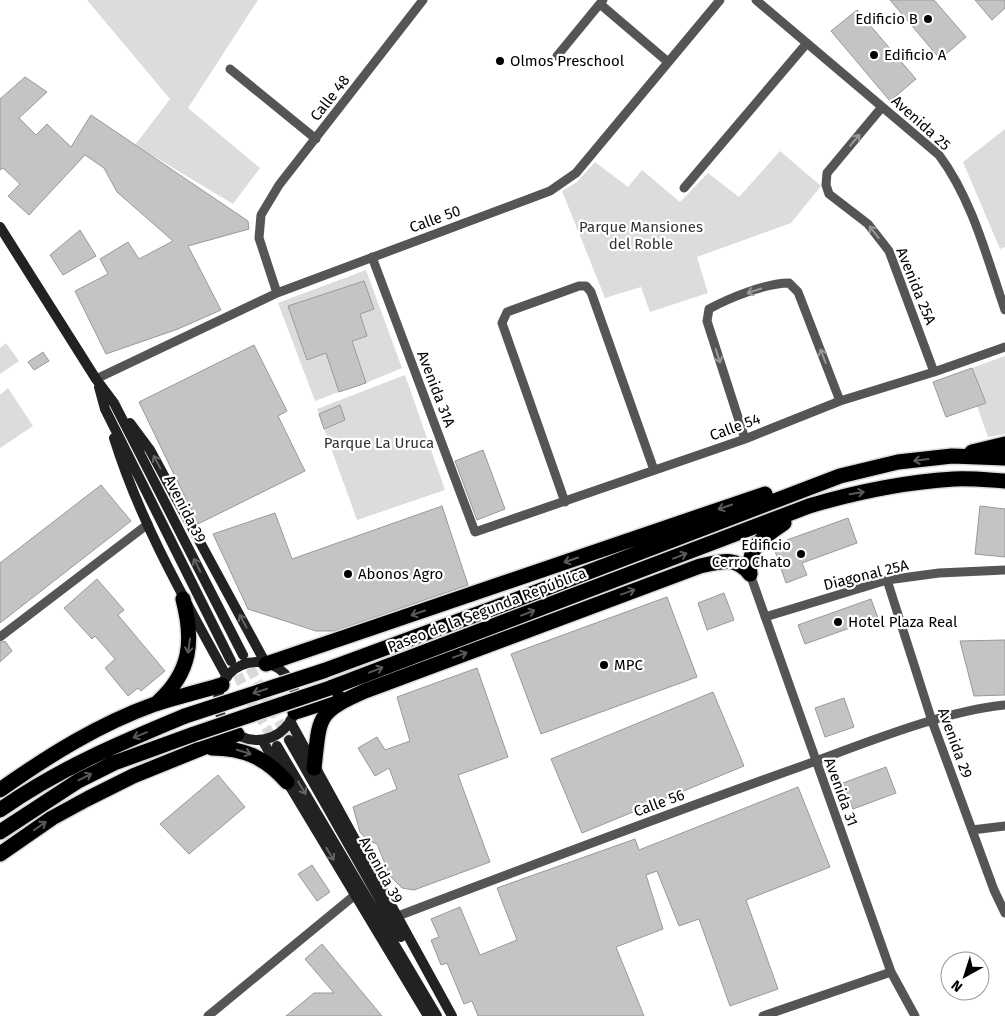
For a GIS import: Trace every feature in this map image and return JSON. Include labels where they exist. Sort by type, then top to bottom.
[{"type":"highway","points":[[952,456],[1005,444]]},
{"type":"highway","name":"Paseo de la Segunda República","points":[[0,810],[33,787],[106,748],[185,716],[323,671],[840,476],[898,462],[952,456],[1005,458]]},
{"type":"highway","points":[[266,664],[764,494],[840,476]]},
{"type":"highway","name":"Paseo de la Segunda República","points":[[0,832],[49,798],[114,763],[330,688],[810,506],[847,495],[910,484],[956,479],[1005,481]]},
{"type":"highway","points":[[750,574],[748,560],[756,545],[773,530],[810,506]]},
{"type":"highway","points":[[700,566],[774,520]]},
{"type":"highway","points":[[292,716],[365,691],[700,566],[731,560],[738,562],[750,574]]},
{"type":"highway","points":[[154,705],[169,692],[180,675],[187,657],[190,637],[183,598]]},
{"type":"highway","points":[[0,790],[60,750],[102,727],[154,705],[224,681]]},
{"type":"highway","points":[[314,768],[317,736],[324,717],[337,703],[365,691]]},
{"type":"highway","points":[[0,854],[52,818],[87,799],[133,776],[237,734]]},
{"type":"highway","points":[[196,752],[229,748],[245,751],[261,758],[275,768],[287,782]]},
{"type":"main road","name":"Avenida 39","points":[[0,227],[96,379],[243,655]]},
{"type":"main road","name":"Avenida 39","points":[[110,406],[231,660]]},
{"type":"main road","points":[[110,406],[123,467],[148,524],[224,681]]},
{"type":"main road","points":[[110,406],[150,450],[266,664]]},
{"type":"main road","points":[[292,716],[283,730],[262,740],[245,738],[237,734],[228,727],[222,718],[219,701],[224,681],[244,665],[266,664],[278,669],[288,678],[294,690],[292,716],[314,768],[452,1016]]},
{"type":"main road","points":[[262,740],[428,1016]]},
{"type":"main road","name":"Avenida 39","points":[[289,740],[446,1016]]},
{"type":"main road","name":"Avenida 39","points":[[277,746],[437,1016]]},
{"type":"street","name":"Calle 48","points":[[277,293],[259,238],[261,214],[279,185],[423,0]]},
{"type":"street","name":"Calle 50","points":[[96,379],[277,293],[550,191],[565,183],[576,173],[720,0]]},
{"type":"street","name":"Avenida 25","points":[[756,0],[939,155],[955,176],[1005,310]]},
{"type":"street","points":[[557,56],[601,2],[668,62]]},
{"type":"street","points":[[684,188],[806,43]]},
{"type":"street","points":[[230,69],[316,139]]},
{"type":"street","name":"Avenida 25A","points":[[882,107],[827,173],[826,184],[829,194],[868,224],[889,251],[934,372]]},
{"type":"street","name":"Avenida 31A","points":[[372,257],[475,532]]},
{"type":"street","points":[[745,439],[707,321],[709,310],[720,303],[778,283],[788,283],[798,292],[840,401]]},
{"type":"street","points":[[564,502],[502,323],[502,317],[507,312],[579,286],[586,286],[591,292],[654,470]]},
{"type":"street","name":"Calle 54","points":[[475,532],[745,439],[840,401],[934,372],[1005,347]]},
{"type":"street","points":[[0,637],[148,524]]},
{"type":"street","name":"Diagonal 25A","points":[[765,617],[887,580],[939,573],[1005,570]]},
{"type":"street","name":"Avenida 31","points":[[750,574],[815,762],[891,972],[915,1016]]},
{"type":"street","name":"Avenida 29","points":[[887,580],[932,721],[994,890],[1005,913]]},
{"type":"street","name":"Calle 56","points":[[398,916],[598,840],[932,721],[1005,705]]},
{"type":"street","points":[[972,830],[1005,826]]},
{"type":"street","points":[[208,1016],[354,895]]},
{"type":"street","points":[[763,1016],[891,972]]},
{"type":"green space","points":[[87,0],[258,0],[188,108],[260,168],[233,204],[135,145],[170,99]]},
{"type":"green space","points":[[1005,129],[1005,247],[1000,249],[963,162]]},
{"type":"green space","name":"Parque Mansiones del Roble","points":[[780,151],[821,186],[791,223],[697,257],[708,293],[650,312],[641,287],[605,298],[562,191],[577,182],[595,162],[628,187],[642,170],[680,202],[708,173],[739,197]]},
{"type":"green space","points":[[366,270],[402,368],[366,383],[352,341],[367,336],[360,314],[374,309],[364,281],[289,306],[307,360],[326,353],[339,392],[315,401],[278,303]]},
{"type":"green space","points":[[6,343],[19,361],[0,374],[0,348]]},
{"type":"green space","points":[[1005,356],[1005,434],[988,437],[977,406],[986,403],[972,368]]},
{"type":"green space","name":"Parque La Uruca","points":[[405,375],[445,490],[357,520],[317,409]]},
{"type":"green space","points":[[8,388],[33,426],[0,448],[0,395]]},
{"type":"building","name":"Edificio B","points":[[890,0],[934,0],[966,37],[940,59]]},
{"type":"building","points":[[975,0],[1005,0],[1005,8],[992,20]]},
{"type":"building","name":"Edificio A","points":[[857,10],[916,79],[890,101],[831,31]]},
{"type":"building","points":[[25,77],[47,92],[19,118],[36,135],[47,124],[71,147],[91,115],[248,221],[249,229],[188,246],[221,310],[178,329],[106,354],[75,291],[108,274],[100,259],[128,242],[139,259],[173,241],[117,192],[104,168],[85,155],[29,215],[8,196],[20,184],[3,168],[0,170],[0,99]]},
{"type":"building","points":[[80,230],[96,256],[63,275],[50,255]]},
{"type":"building","points":[[364,281],[374,309],[360,314],[367,336],[352,341],[366,383],[339,392],[326,353],[307,360],[288,306]]},
{"type":"building","points":[[254,345],[287,411],[278,416],[305,471],[198,524],[139,402]]},
{"type":"building","points":[[43,352],[49,361],[34,370],[28,362]]},
{"type":"building","points":[[972,368],[986,403],[946,417],[933,382]]},
{"type":"building","points":[[340,405],[345,420],[324,429],[319,414]]},
{"type":"building","points":[[483,450],[505,509],[477,520],[455,461]]},
{"type":"building","points":[[101,485],[131,521],[0,623],[0,563]]},
{"type":"building","name":"Abonos Agro","points":[[442,506],[468,585],[335,631],[316,631],[248,609],[213,534],[275,513],[292,559]]},
{"type":"building","points":[[980,506],[1005,509],[1005,557],[975,554]]},
{"type":"building","name":"Edificio Cerro Chato","points":[[848,518],[857,543],[802,563],[807,575],[786,583],[773,545]]},
{"type":"building","points":[[97,579],[124,610],[118,615],[165,671],[141,691],[138,688],[128,696],[105,668],[115,659],[95,636],[92,639],[64,608]]},
{"type":"building","points":[[724,593],[734,620],[707,630],[698,603]]},
{"type":"building","name":"MPC","points":[[667,597],[697,677],[541,734],[511,654]]},
{"type":"building","name":"Hotel Plaza Real","points":[[871,599],[878,618],[805,644],[798,625]]},
{"type":"building","points":[[1005,640],[1005,695],[974,696],[960,641]]},
{"type":"building","points":[[5,641],[12,651],[0,662],[0,643]]},
{"type":"building","points":[[477,668],[508,757],[458,775],[490,862],[414,890],[402,888],[390,876],[377,844],[367,840],[360,832],[353,807],[397,789],[389,768],[375,776],[358,748],[377,737],[385,750],[410,741],[397,697]]},
{"type":"building","points":[[713,692],[744,766],[582,833],[551,759]]},
{"type":"building","points":[[844,698],[854,727],[825,737],[815,708]]},
{"type":"building","points":[[886,767],[896,793],[853,809],[843,783]]},
{"type":"building","points":[[218,775],[245,807],[189,854],[160,824]]},
{"type":"building","points":[[798,787],[830,867],[746,900],[778,989],[730,1006],[699,919],[679,926],[657,871],[646,875],[663,929],[616,947],[644,1016],[478,1016],[472,1001],[464,1004],[447,963],[441,965],[431,940],[439,937],[431,919],[460,907],[480,955],[517,940],[497,888],[635,839],[639,850]]},
{"type":"building","points":[[312,865],[330,892],[317,901],[298,874]]},
{"type":"building","points":[[322,944],[382,1016],[286,1016],[314,993],[334,993],[305,959]]},
{"type":"tunnel","points":[[243,655],[289,740]]},
{"type":"tunnel","points":[[231,661],[252,704],[277,746]]},
{"type":"place","name":"Edificio B","points":[[928,19]]},
{"type":"place","name":"Edificio A","points":[[874,55]]},
{"type":"place","name":"Olmos Preschool","points":[[500,61]]},
{"type":"place","name":"Edificio Cerro Chato","points":[[801,554]]},
{"type":"place","name":"Abonos Agro","points":[[348,574]]},
{"type":"place","name":"Hotel Plaza Real","points":[[838,622]]},
{"type":"place","name":"MPC","points":[[604,665]]}]
